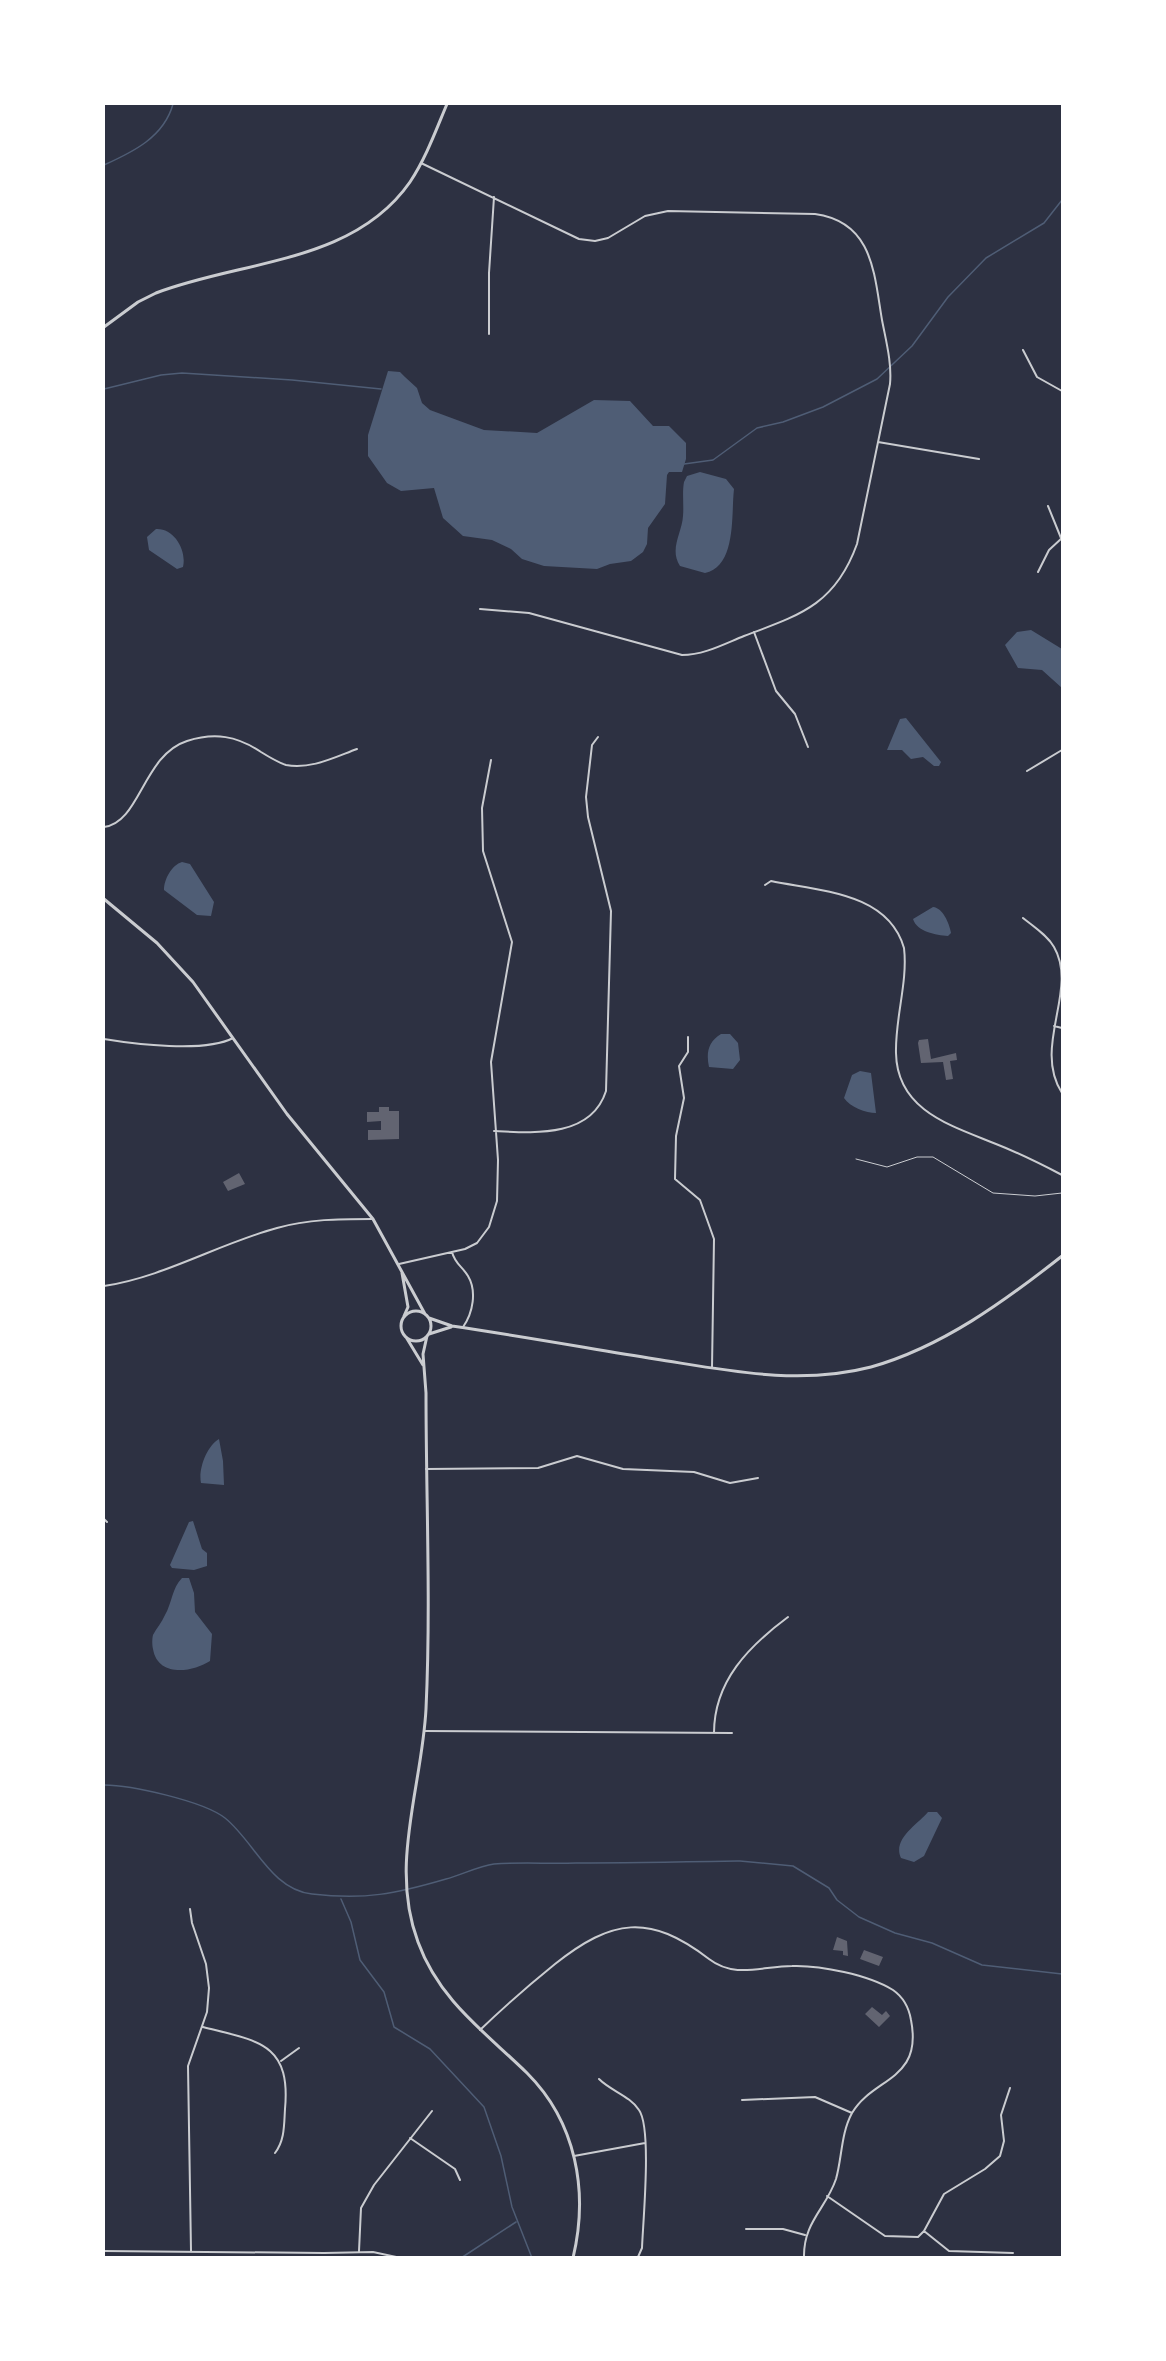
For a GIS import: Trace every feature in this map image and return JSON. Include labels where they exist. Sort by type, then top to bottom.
[{"type":"street","points":[[104,327],[138,302],[169,288],[303,254],[352,233],[392,203],[421,163],[447,104]]},
{"type":"street","points":[[421,163],[563,233],[589,241],[608,238],[645,216],[668,211],[815,214],[844,224],[860,239],[871,259],[890,365],[890,384],[856,544],[843,576],[828,594],[808,610],[699,653],[682,655],[530,613],[480,609]]},
{"type":"street","points":[[489,334],[494,198]]},
{"type":"street","points":[[1023,350],[1037,376],[1062,391]]},
{"type":"street","points":[[878,442],[979,459]]},
{"type":"street","points":[[1038,572],[1049,550],[1062,538],[1048,506]]},
{"type":"street","points":[[754,632],[776,691],[795,714],[808,747]]},
{"type":"street","points":[[104,827],[118,821],[135,802],[159,759],[172,747],[187,740],[213,735],[232,737],[246,742],[277,762],[293,766],[315,764],[357,749]]},
{"type":"street","points":[[494,1131],[561,1129],[574,1126],[591,1115],[601,1104],[606,1091],[611,911],[588,817],[586,797],[592,745],[598,737]]},
{"type":"street","points":[[1027,771],[1062,750]]},
{"type":"street","points":[[399,1264],[452,1252],[477,1243],[486,1233],[499,1193],[491,1062],[512,942],[483,851],[481,835],[482,808],[491,760]]},
{"type":"street","points":[[765,885],[771,881],[859,900],[887,917],[899,933],[904,948],[896,1054],[899,1076],[910,1097],[921,1109],[939,1120],[1062,1175]]},
{"type":"street","points":[[104,899],[179,965],[287,1114],[373,1218],[429,1318],[462,1328],[712,1368],[765,1376],[803,1376],[871,1366],[934,1341],[1009,1298],[1062,1256]]},
{"type":"street","points":[[1023,918],[1054,946],[1059,960],[1061,980],[1051,1063],[1062,1093]]},
{"type":"street","points":[[1054,1026],[1062,1028]]},
{"type":"street","points":[[688,1037],[687,1052],[679,1066],[684,1098],[676,1136],[675,1179],[700,1200],[714,1239],[712,1368]]},
{"type":"street","points":[[104,1039],[157,1046],[222,1042],[233,1038]]},
{"type":"street","points":[[104,1286],[142,1277],[287,1225],[319,1220],[373,1218]]},
{"type":"street","points":[[452,1252],[455,1264],[470,1279],[473,1300],[471,1312],[462,1328]]},
{"type":"street","points":[[402,1271],[408,1308],[402,1327],[423,1367]]},
{"type":"street","points":[[404,1318],[416,1311],[425,1314]]},
{"type":"street","points":[[429,1318],[431,1326],[424,1342],[423,1367],[426,1392],[424,1731],[405,1852],[408,1909],[418,1942],[433,1975],[456,2007],[526,2072],[546,2095],[564,2127],[574,2156],[581,2199],[573,2258]]},
{"type":"street","points":[[405,1336],[418,1340],[452,1326]]},
{"type":"street","points":[[426,1470],[538,1468],[577,1456],[623,1469],[694,1472],[730,1483],[758,1478]]},
{"type":"street","points":[[104,1519],[107,1522]]},
{"type":"street","points":[[714,1733],[717,1705],[727,1679],[750,1647],[788,1617]]},
{"type":"street","points":[[424,1731],[732,1733]]},
{"type":"street","points":[[190,1909],[192,1923],[206,1964],[209,1988],[203,2027],[188,2066],[191,2251]]},
{"type":"street","points":[[480,2030],[582,1943],[618,1929],[656,1930],[680,1939],[714,1963],[729,1969],[746,1971],[791,1965],[818,1967],[883,1985],[898,1994],[908,2008],[912,2023],[908,2059],[898,2074],[863,2101],[852,2113],[835,2182],[805,2235],[804,2258]]},
{"type":"street","points":[[203,2027],[247,2039],[266,2048],[281,2061],[287,2090],[283,2134],[275,2153]]},
{"type":"street","points":[[281,2061],[299,2048]]},
{"type":"street","points":[[599,2079],[640,2111],[644,2123],[642,2248],[638,2257]]},
{"type":"street","points":[[827,2196],[885,2236],[909,2239],[918,2237],[924,2231],[944,2194],[986,2169],[1000,2156],[1004,2141],[1001,2115],[1010,2088]]},
{"type":"street","points":[[742,2100],[815,2097],[852,2113]]},
{"type":"street","points":[[359,2251],[361,2208],[374,2186],[432,2111]]},
{"type":"street","points":[[410,2138],[455,2169],[460,2180]]},
{"type":"street","points":[[574,2156],[645,2143]]},
{"type":"street","points":[[746,2229],[783,2229],[805,2235]]},
{"type":"street","points":[[924,2231],[948,2251],[1013,2253]]},
{"type":"street","points":[[104,2251],[324,2253],[359,2251],[401,2258]]},
{"type":"lane","points":[[856,1159],[887,1167],[917,1157],[933,1156],[993,1193],[1035,1196],[1062,1193]]},
{"type":"water","points":[[388,371],[400,372],[417,388],[422,403],[430,410],[484,430],[537,433],[594,400],[630,401],[653,426],[669,426],[686,443],[686,459],[682,472],[669,472],[667,475],[665,504],[648,528],[647,544],[643,552],[631,561],[610,564],[597,569],[544,566],[522,559],[511,549],[492,540],[463,536],[443,518],[434,488],[401,491],[387,483],[368,456],[368,435]]},
{"type":"water","points":[[700,472],[726,479],[734,489],[732,525],[727,550],[723,560],[715,568],[705,573],[680,566],[676,553],[683,516],[684,482],[687,476]]},
{"type":"water","points":[[156,529],[168,532],[178,541],[183,554],[183,567],[177,569],[149,550],[147,537]]},
{"type":"water","points":[[1031,630],[1062,649],[1062,688],[1042,670],[1018,668],[1005,645],[1017,632]]},
{"type":"water","points":[[906,718],[941,762],[939,766],[934,766],[923,757],[911,759],[902,750],[887,750],[900,719]]},
{"type":"water","points":[[182,862],[190,864],[214,902],[211,916],[197,915],[164,890],[169,873]]},
{"type":"water","points":[[933,907],[940,910],[945,917],[951,933],[948,936],[928,932],[915,923],[913,919]]},
{"type":"water","points":[[721,1034],[730,1034],[738,1043],[740,1060],[733,1069],[709,1067],[709,1048]]},
{"type":"water","points":[[860,1071],[871,1073],[876,1113],[858,1109],[844,1098],[852,1075]]},
{"type":"water","points":[[219,1439],[224,1485],[201,1483],[204,1458]]},
{"type":"water","points":[[193,1521],[202,1549],[207,1553],[207,1566],[194,1570],[172,1568],[170,1565],[189,1522]]},
{"type":"water","points":[[182,1578],[189,1578],[194,1593],[195,1612],[212,1634],[210,1661],[195,1668],[177,1670],[162,1665],[156,1658],[152,1640],[176,1586]]},
{"type":"water","points":[[928,1812],[937,1812],[942,1818],[924,1856],[914,1862],[901,1858],[899,1851],[903,1838]]},
{"type":"building","points":[[928,1039],[931,1059],[956,1053],[957,1060],[950,1061],[953,1079],[946,1080],[943,1062],[921,1063],[918,1043],[919,1040]]},
{"type":"building","points":[[379,1107],[389,1107],[389,1111],[399,1111],[399,1139],[368,1140],[368,1130],[381,1130],[381,1121],[367,1122],[367,1112],[379,1112]]},
{"type":"building","points":[[239,1173],[245,1184],[228,1191],[223,1182]]},
{"type":"building","points":[[837,1937],[847,1941],[848,1956],[843,1955],[843,1951],[833,1950]]},
{"type":"building","points":[[864,1950],[883,1957],[879,1966],[860,1959]]},
{"type":"building","points":[[872,2007],[882,2015],[886,2011],[890,2016],[879,2027],[865,2014]]},
{"type":"waterway","points":[[104,165],[146,142],[162,126],[173,104]]},
{"type":"waterway","points":[[684,464],[713,460],[757,428],[783,422],[823,407],[877,379],[912,346],[948,297],[986,258],[1044,223],[1062,200]]},
{"type":"waterway","points":[[104,389],[161,375],[182,373],[292,380],[381,389]]},
{"type":"waterway","points":[[104,1785],[166,1795],[215,1812],[235,1828],[285,1884],[298,1891],[312,1894],[364,1896],[395,1892],[494,1864],[740,1861],[793,1866],[829,1888],[837,1900],[859,1917],[895,1933],[932,1943],[982,1965],[1062,1974]]},
{"type":"waterway","points":[[341,1899],[351,1922],[360,1960],[384,1992],[394,2027],[430,2049],[484,2107],[501,2156],[512,2207],[532,2258]]},
{"type":"waterway","points":[[461,2258],[516,2222]]}]
